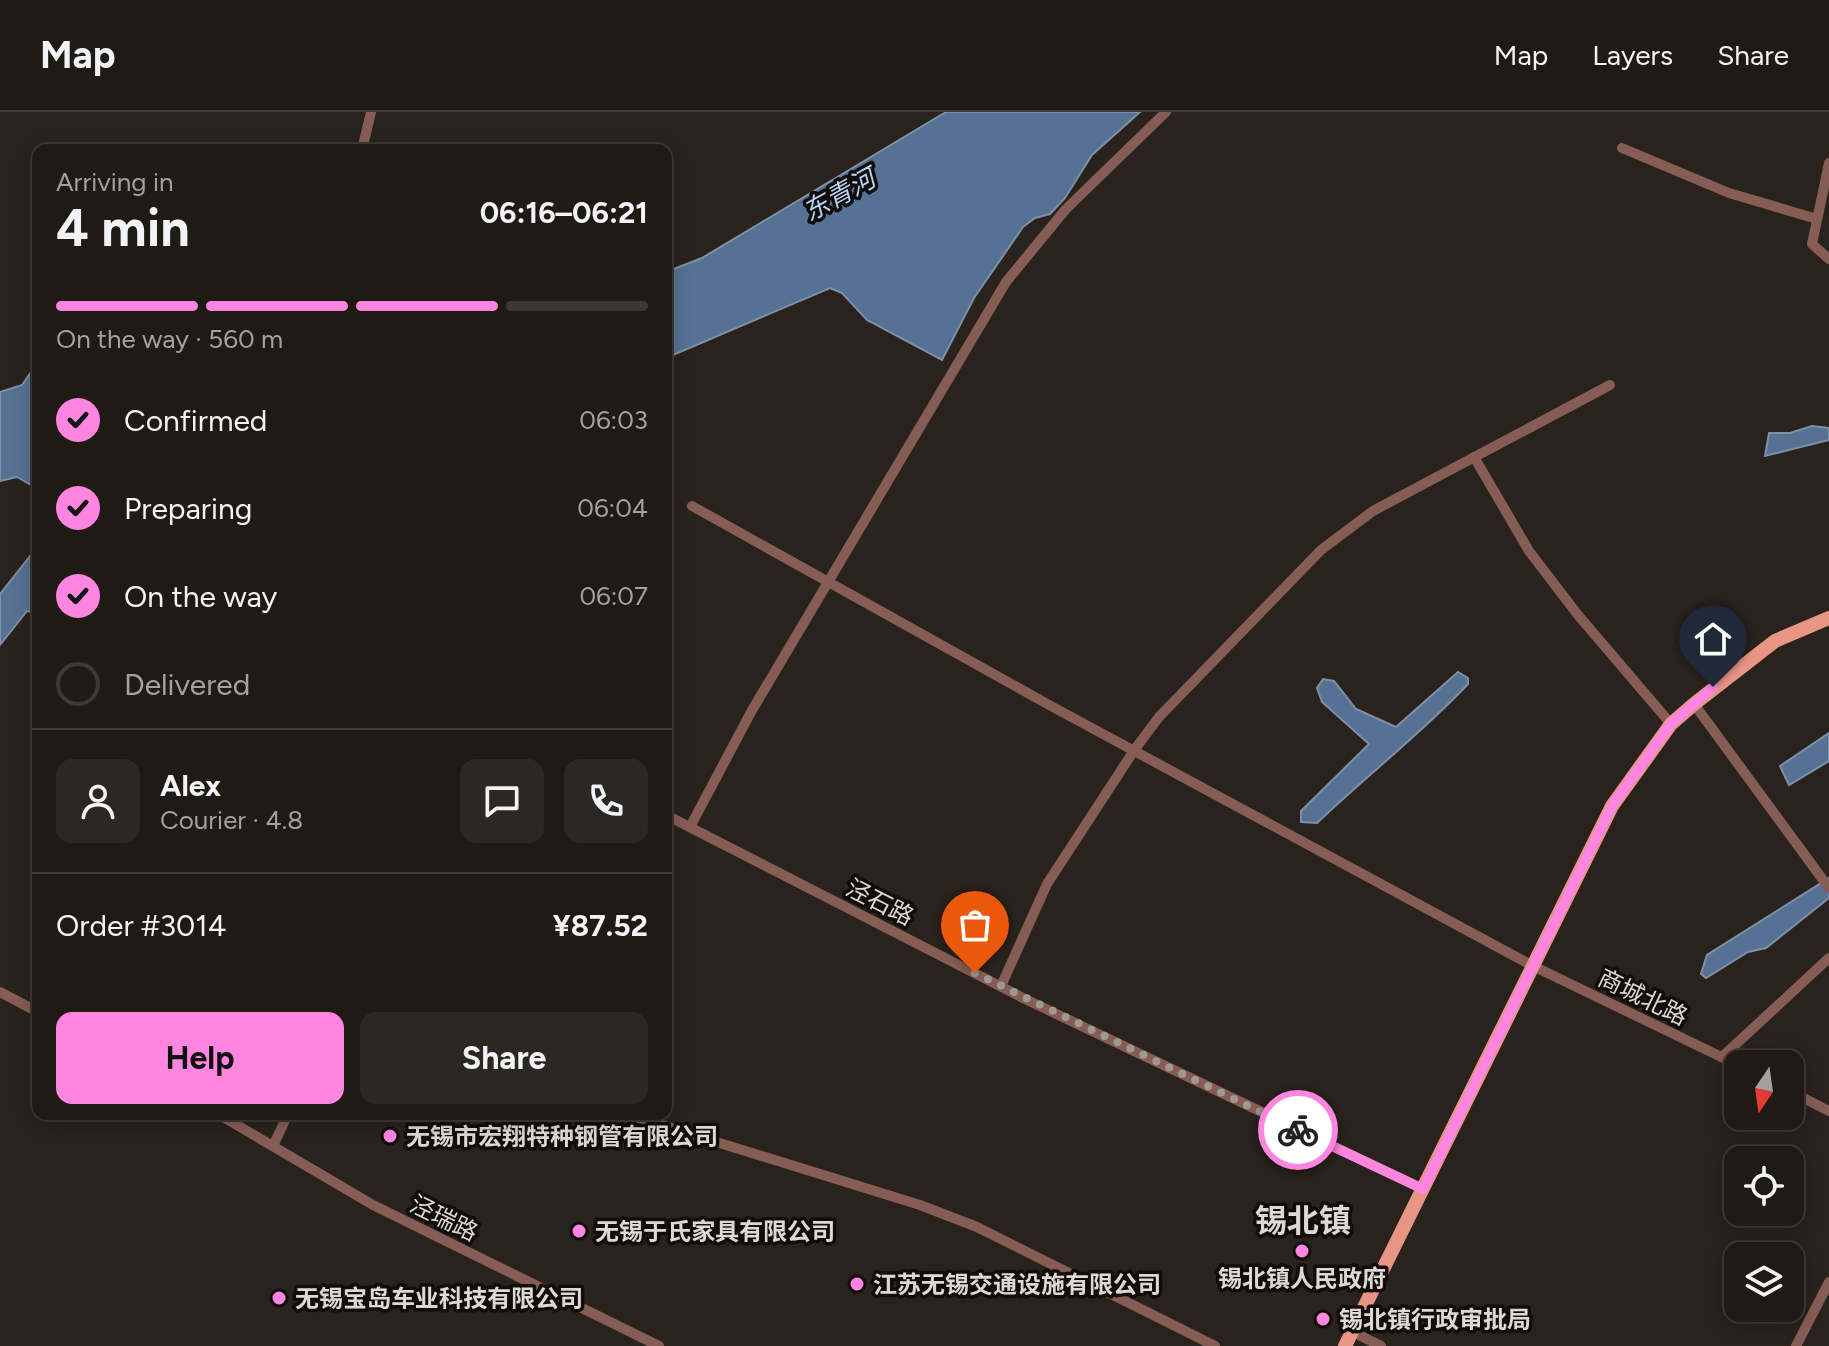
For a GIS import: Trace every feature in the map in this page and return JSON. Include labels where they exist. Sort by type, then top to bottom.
[{"type":"main road","points":[[1345,1346],[1612,806],[1671,724],[1694,704],[1775,641],[1829,618]]},
{"type":"street","points":[[363,144],[371,112]]},
{"type":"street","points":[[690,827],[751,712],[1006,282],[1066,209],[1166,112]]},
{"type":"street","points":[[1622,148],[1729,193],[1817,219]]},
{"type":"street","points":[[1829,163],[1812,244],[1829,259]]},
{"type":"street","points":[[1001,986],[1047,884],[1135,749],[1159,717],[1321,550],[1373,511],[1610,385]]},
{"type":"street","points":[[1474,457],[1529,551],[1671,724]]},
{"type":"street","name":"商城北路","points":[[692,506],[829,584],[1531,965],[1722,1057]]},
{"type":"street","points":[[1694,704],[1829,888]]},
{"type":"street","name":"泾石路","points":[[672,818],[1001,986],[1423,1189]]},
{"type":"street","points":[[1722,1057],[1829,958]]},
{"type":"street","points":[[0,992],[32,1009]]},
{"type":"street","points":[[1804,1098],[1829,1111]]},
{"type":"street","name":"泾瑞路","points":[[228,1120],[373,1205],[659,1346]]},
{"type":"street","points":[[273,1146],[285,1120]]},
{"type":"street","points":[[645,1120],[920,1205],[977,1227],[1215,1346]]},
{"type":"street","points":[[1796,1346],[1829,1282]]},
{"type":"street","points":[[1361,1336],[1381,1346]]},
{"type":"water","name":"东青河","points":[[946,112],[1140,112],[1092,155],[1065,198],[1050,214],[1035,218],[1023,227],[974,298],[942,360],[867,320],[842,293],[830,288],[672,355],[672,270],[702,258]]},
{"type":"water","points":[[32,371],[32,486],[17,477],[0,481],[0,392],[22,385]]},
{"type":"water","points":[[1812,426],[1829,428],[1829,440],[1765,456],[1769,433],[1790,433]]},
{"type":"water","points":[[32,554],[32,612],[27,611],[0,645],[0,594]]},
{"type":"water","points":[[1458,672],[1468,678],[1468,684],[1432,720],[1317,823],[1301,822],[1301,811],[1369,744],[1322,702],[1317,688],[1323,679],[1334,681],[1356,709],[1396,727]]},
{"type":"water","points":[[1829,733],[1829,761],[1789,785],[1780,766]]},
{"type":"water","points":[[1829,878],[1829,898],[1766,948],[1748,952],[1706,978],[1701,974],[1707,955]]},
{"type":"way so far","points":[[975,973],[1298,1130]]},
{"type":"place","name":"无锡市宏翔特种钢管有限公司","points":[[390,1136]]},
{"type":"place","name":"无锡于氏家具有限公司","points":[[579,1231]]},
{"type":"place","name":"锡北镇人民政府","points":[[1302,1251]]},
{"type":"place","name":"江苏无锡交通设施有限公司","points":[[857,1284]]},
{"type":"place","name":"无锡宝岛车业科技有限公司","points":[[279,1298]]},
{"type":"place","name":"锡北镇行政审批局","points":[[1323,1319]]},
{"type":"district","name":"锡北镇","points":[[1303,1221]]},
{"type":"route","points":[[1298,1130],[1423,1189],[1515,996],[1612,806],[1671,724],[1713,687]]}]
